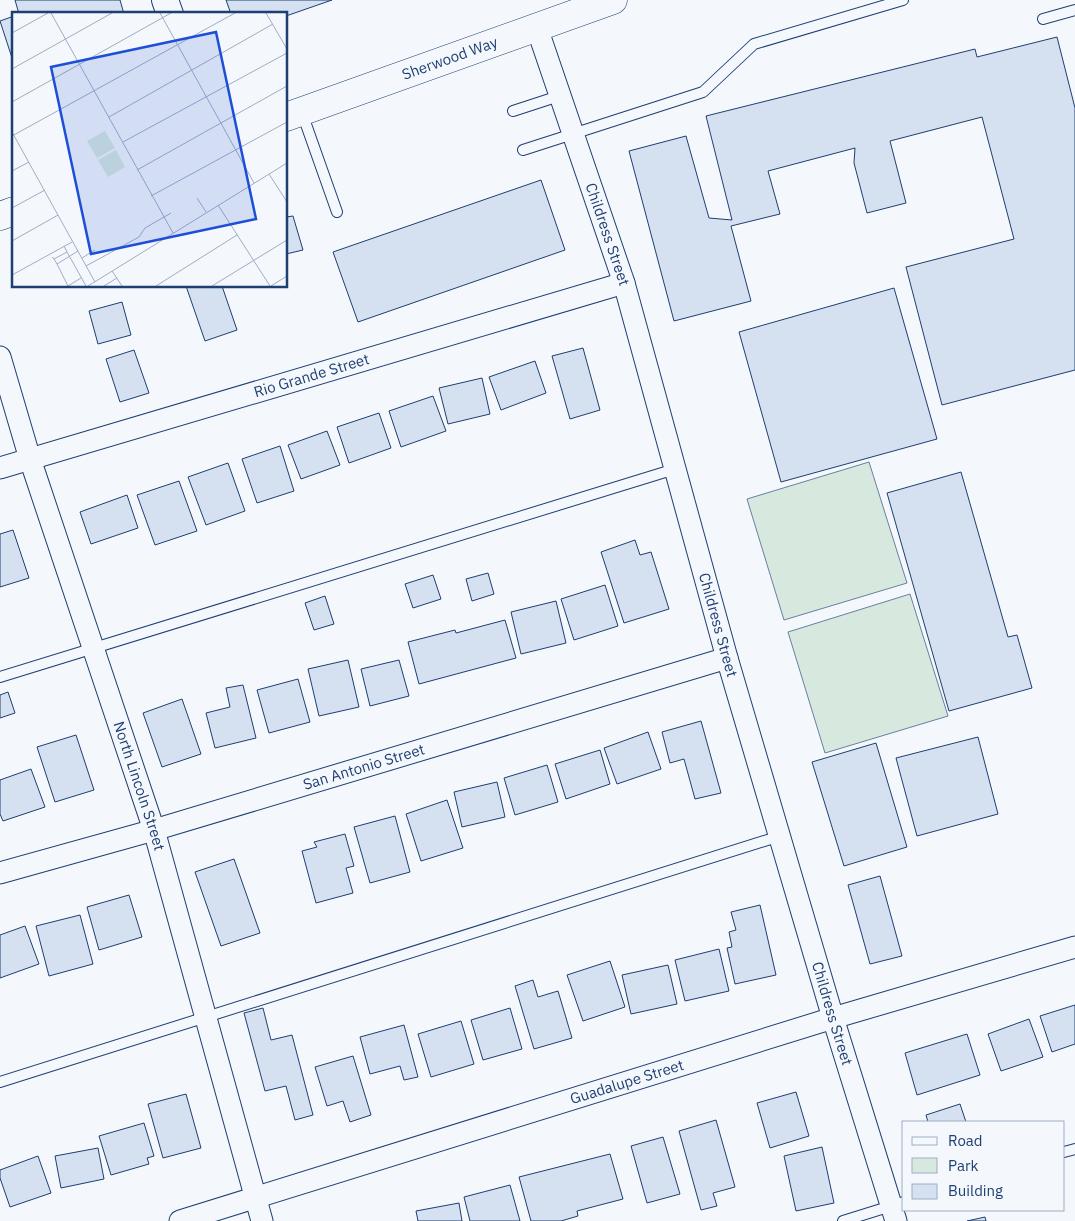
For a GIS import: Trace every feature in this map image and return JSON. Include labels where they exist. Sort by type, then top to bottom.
[{"type":"main road","name":"Sherwood Way","points":[[294,114],[613,0]]},
{"type":"main road","points":[[0,216],[12,212]]},
{"type":"street","points":[[165,0],[169,12]]},
{"type":"street","name":"Childress Street","points":[[536,28],[624,283],[727,658],[833,1018],[897,1210]]},
{"type":"street","name":"Rio Grande Street","points":[[0,468],[624,283]]},
{"type":"street","name":"North Lincoln Street","points":[[0,357],[30,459],[154,830],[254,1198],[262,1221]]},
{"type":"street","name":"San Antonio Street","points":[[0,874],[154,830],[727,658]]},
{"type":"street","name":"Guadalupe Street","points":[[180,1221],[833,1018],[1075,947]]},
{"type":"lane","points":[[523,150],[703,92],[754,44],[904,0]]},
{"type":"lane","points":[[1043,19],[1075,10]]},
{"type":"lane","points":[[512,111],[560,96]]},
{"type":"lane","points":[[294,114],[337,212]]},
{"type":"lane","points":[[0,677],[675,469]]},
{"type":"lane","points":[[0,1082],[780,836]]},
{"type":"lane","points":[[843,1221],[897,1210]]},
{"type":"green space","points":[[869,462],[907,583],[784,620],[747,499]]},
{"type":"green space","points":[[910,594],[948,716],[825,753],[788,632]]},
{"type":"building","points":[[15,0],[120,0],[123,12],[18,12]]},
{"type":"building","points":[[226,0],[332,0],[288,15],[288,12],[230,12]]},
{"type":"building","points":[[12,17],[12,58],[0,21]]},
{"type":"building","points":[[1057,37],[1075,108],[1075,370],[942,405],[906,267],[1014,239],[982,117],[890,141],[906,203],[867,213],[854,163],[855,148],[768,171],[780,214],[731,226],[751,301],[674,321],[629,151],[686,136],[709,218],[732,220],[706,116],[975,49],[977,57]]},
{"type":"building","points":[[541,180],[565,250],[358,322],[333,252]]},
{"type":"building","points":[[293,216],[303,250],[288,254],[288,217]]},
{"type":"building","points":[[187,288],[223,288],[237,330],[205,341]]},
{"type":"building","points":[[894,288],[937,439],[781,482],[739,332]]},
{"type":"building","points":[[122,302],[131,335],[98,344],[89,311]]},
{"type":"building","points":[[583,348],[600,410],[570,419],[552,356]]},
{"type":"building","points":[[134,350],[149,393],[120,402],[106,359]]},
{"type":"building","points":[[535,361],[546,393],[501,410],[489,377]]},
{"type":"building","points":[[482,378],[490,414],[448,424],[439,388]]},
{"type":"building","points":[[433,396],[446,431],[401,447],[389,411]]},
{"type":"building","points":[[379,413],[391,448],[349,463],[337,427]]},
{"type":"building","points":[[327,431],[340,465],[301,479],[288,445]]},
{"type":"building","points":[[280,446],[294,491],[257,503],[242,459]]},
{"type":"building","points":[[228,463],[245,511],[206,525],[188,477]]},
{"type":"building","points":[[961,472],[1008,637],[1017,635],[1032,688],[949,711],[887,493]]},
{"type":"building","points":[[179,481],[197,531],[155,545],[137,495]]},
{"type":"building","points":[[127,495],[138,528],[91,544],[80,512]]},
{"type":"building","points":[[13,530],[29,578],[0,587],[0,534]]},
{"type":"building","points":[[635,540],[640,555],[651,552],[669,609],[624,623],[601,552]]},
{"type":"building","points":[[488,573],[494,594],[472,601],[466,579]]},
{"type":"building","points":[[433,575],[441,599],[413,608],[405,584]]},
{"type":"building","points":[[605,585],[618,626],[574,640],[561,599]]},
{"type":"building","points":[[325,596],[334,624],[314,630],[305,603]]},
{"type":"building","points":[[556,601],[566,643],[521,654],[511,612]]},
{"type":"building","points":[[505,620],[516,658],[419,684],[408,642],[455,630],[456,633]]},
{"type":"building","points":[[348,660],[359,707],[319,716],[308,669]]},
{"type":"building","points":[[399,660],[409,696],[370,706],[361,669]]},
{"type":"building","points":[[298,679],[310,722],[269,733],[257,690]]},
{"type":"building","points":[[243,685],[256,738],[215,748],[206,713],[230,707],[226,688]]},
{"type":"building","points":[[8,692],[15,713],[0,718],[0,695]]},
{"type":"building","points":[[182,699],[201,754],[162,767],[143,713]]},
{"type":"building","points":[[701,721],[721,793],[695,799],[684,759],[670,763],[662,732]]},
{"type":"building","points":[[648,732],[661,769],[617,784],[604,748]]},
{"type":"building","points":[[76,735],[94,790],[55,802],[37,747]]},
{"type":"building","points":[[978,737],[998,814],[917,836],[896,758]]},
{"type":"building","points":[[876,743],[907,847],[844,866],[812,762]]},
{"type":"building","points":[[600,750],[610,784],[566,799],[555,764]]},
{"type":"building","points":[[547,765],[558,802],[515,815],[504,778]]},
{"type":"building","points":[[31,769],[45,807],[3,821],[0,814],[0,780]]},
{"type":"building","points":[[497,782],[505,817],[462,827],[454,792]]},
{"type":"building","points":[[447,800],[463,848],[421,861],[406,814]]},
{"type":"building","points":[[395,816],[410,872],[370,883],[354,827]]},
{"type":"building","points":[[345,834],[354,866],[346,868],[353,893],[316,903],[302,851],[317,847],[314,842]]},
{"type":"building","points":[[234,859],[260,933],[221,946],[195,872]]},
{"type":"building","points":[[880,876],[902,956],[870,964],[848,885]]},
{"type":"building","points":[[129,895],[142,937],[99,950],[87,907]]},
{"type":"building","points":[[760,905],[776,975],[735,984],[727,948],[732,947],[729,932],[736,930],[731,912]]},
{"type":"building","points":[[80,915],[93,964],[49,976],[36,926]]},
{"type":"building","points":[[25,926],[39,964],[0,978],[0,935]]},
{"type":"building","points":[[719,949],[729,991],[685,1001],[675,960]]},
{"type":"building","points":[[610,961],[625,1007],[583,1021],[567,975]]},
{"type":"building","points":[[668,965],[677,1004],[631,1014],[622,975]]},
{"type":"building","points":[[533,980],[538,997],[558,991],[572,1038],[534,1049],[515,986]]},
{"type":"building","points":[[1075,1005],[1075,1044],[1052,1052],[1040,1016]]},
{"type":"building","points":[[263,1008],[271,1040],[292,1035],[313,1115],[295,1120],[286,1086],[265,1091],[244,1013]]},
{"type":"building","points":[[510,1008],[522,1049],[483,1060],[471,1020]]},
{"type":"building","points":[[1029,1019],[1043,1057],[1001,1071],[988,1034]]},
{"type":"building","points":[[461,1021],[474,1064],[431,1077],[418,1034]]},
{"type":"building","points":[[404,1025],[418,1077],[404,1080],[400,1066],[370,1074],[360,1037]]},
{"type":"building","points":[[967,1034],[980,1075],[917,1095],[905,1053]]},
{"type":"building","points":[[353,1056],[371,1115],[350,1122],[343,1101],[327,1106],[315,1067]]},
{"type":"building","points":[[796,1092],[809,1136],[770,1148],[757,1103]]},
{"type":"building","points":[[186,1094],[201,1148],[163,1158],[148,1104]]},
{"type":"building","points":[[960,1104],[966,1121],[928,1121],[926,1115]]},
{"type":"building","points":[[716,1120],[735,1187],[713,1193],[717,1206],[701,1210],[679,1131]]},
{"type":"building","points":[[144,1123],[154,1156],[147,1158],[149,1164],[111,1175],[99,1136]]},
{"type":"building","points":[[663,1137],[680,1194],[647,1203],[631,1146]]},
{"type":"building","points":[[822,1147],[834,1203],[796,1211],[784,1156]]},
{"type":"building","points":[[98,1148],[104,1179],[61,1188],[55,1156]]},
{"type":"building","points":[[610,1154],[623,1199],[577,1211],[578,1216],[561,1221],[531,1221],[519,1177]]},
{"type":"building","points":[[38,1156],[51,1193],[10,1207],[0,1178],[0,1170]]},
{"type":"building","points":[[510,1185],[520,1221],[470,1221],[464,1197]]},
{"type":"building","points":[[459,1203],[462,1221],[418,1221],[416,1211]]},
{"type":"building","points":[[985,1217],[986,1221],[967,1221]]}]
